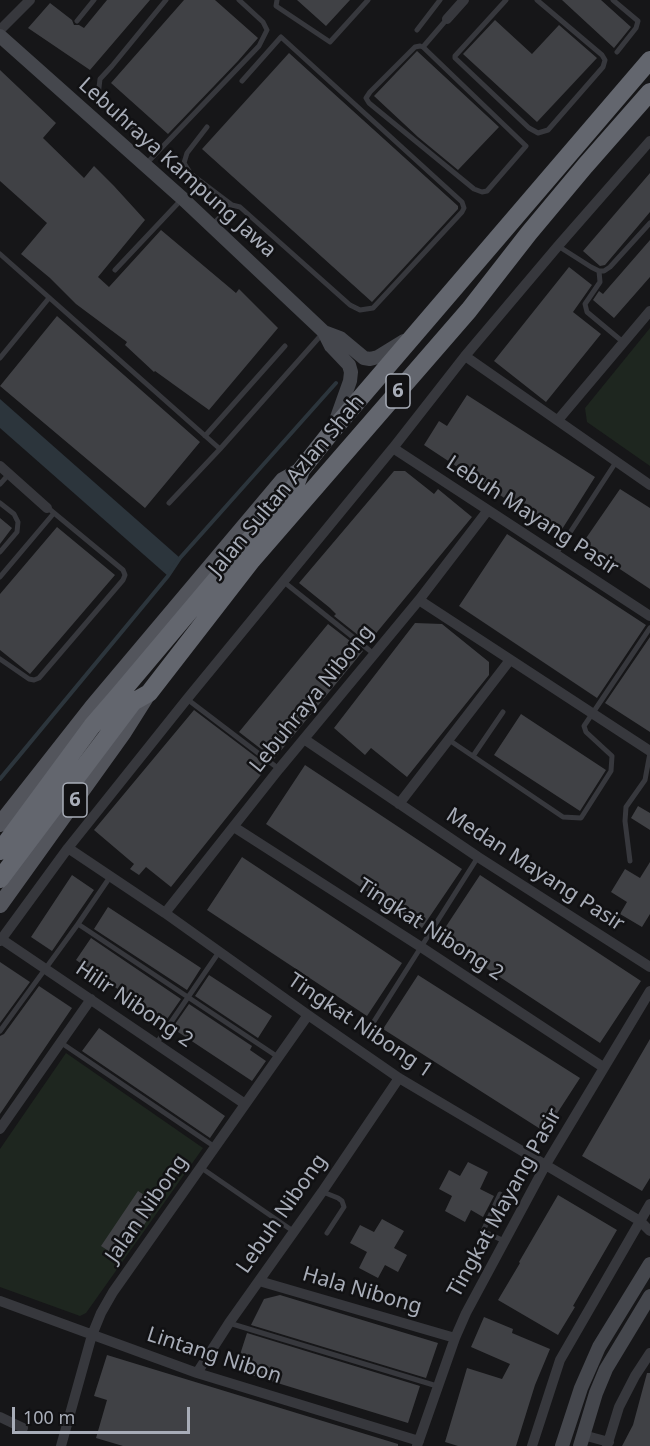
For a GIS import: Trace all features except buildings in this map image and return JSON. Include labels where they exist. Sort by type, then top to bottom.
[{"type":"highway","name":"Jalan Sultan Azlan Shah","points":[[0,879],[6,857],[92,726],[295,486],[301,470],[333,431],[650,60]]},
{"type":"highway","name":"Jalan Sultan Azlan Shah","points":[[6,857],[133,702],[149,693],[252,560],[469,310],[543,216],[650,92]]},
{"type":"main road","name":"Jalan Sultan Azlan Shah","points":[[0,824],[92,707],[283,480],[301,470]]},
{"type":"main road","name":"Jalan Sultan Azlan Shah","points":[[0,905],[124,732],[149,693]]},
{"type":"street","points":[[0,30],[30,0]]},
{"type":"street","points":[[447,19],[464,0]]},
{"type":"street","name":"Lebuhraya Kampung Jawa","points":[[0,36],[182,198],[324,332],[331,346],[350,365],[351,372],[333,431]]},
{"type":"street","points":[[1,940],[68,848],[465,356],[650,141]]},
{"type":"street","points":[[558,420],[650,311]]},
{"type":"street","name":"Lebuhraya Kampung Jawa","points":[[324,332],[340,338],[364,358],[370,359],[378,357],[418,331]]},
{"type":"street","points":[[465,356],[650,485]]},
{"type":"street","name":"Lebuh Mayang Pasir","points":[[393,448],[650,616]]},
{"type":"street","points":[[0,466],[51,510]]},
{"type":"street","name":"Lebuhraya Nibong","points":[[165,913],[279,769],[419,600],[488,510]]},
{"type":"street","points":[[419,600],[650,752]]},
{"type":"street","points":[[399,804],[510,660]]},
{"type":"street","name":"Medan Mayang Pasir","points":[[304,739],[478,857],[650,967]]},
{"type":"street","name":"Tingkat Nibong 2","points":[[234,827],[603,1067]]},
{"type":"street","name":"Tingkat Nibong 1","points":[[68,848],[165,913],[399,1078],[545,1166],[645,1222],[650,1231]]},
{"type":"street","name":"Hilir Nibong 2","points":[[1,940],[245,1104]]},
{"type":"street","name":"Tingkat Mayang Pasir","points":[[418,1443],[466,1312],[545,1166],[650,991]]},
{"type":"street","points":[[0,1129],[4,1115],[91,999]]},
{"type":"street","name":"Jalan Nibong","points":[[61,1446],[92,1335],[113,1292],[308,1015]]},
{"type":"street","name":"Lebuh Nibong","points":[[197,1373],[229,1323],[399,1078]]},
{"type":"street","points":[[532,1446],[560,1360],[645,1222],[650,1204]]},
{"type":"street","points":[[562,1446],[581,1388],[599,1347],[650,1264]]},
{"type":"street","name":"Hala Nibong","points":[[259,1281],[455,1338]]},
{"type":"street","points":[[650,1296],[606,1369],[581,1441],[608,1444],[619,1407],[650,1353]]},
{"type":"street","name":"Lintang Nibon","points":[[0,1301],[197,1373],[418,1443]]},
{"type":"street","points":[[0,1418],[23,1428]]},
{"type":"lane","points":[[77,21],[94,0]]},
{"type":"lane","points":[[157,152],[98,96],[100,79],[166,0]]},
{"type":"lane","points":[[144,165],[259,46],[267,30],[263,22],[238,0]]},
{"type":"lane","points":[[277,0],[276,6],[330,42],[368,0]]},
{"type":"lane","points":[[417,30],[440,0]]},
{"type":"lane","points":[[506,0],[455,58],[529,128],[538,133],[548,129],[603,67],[605,60],[537,0]]},
{"type":"lane","points":[[613,0],[638,21],[636,28],[617,52]]},
{"type":"lane","points":[[423,47],[447,19]]},
{"type":"lane","points":[[207,128],[184,162],[191,174],[232,205],[240,207],[350,305],[360,310],[373,308],[462,212],[464,208],[462,201],[281,37],[242,81]]},
{"type":"lane","points":[[415,47],[423,47],[526,146],[487,191],[474,189],[369,103],[366,98],[415,47]]},
{"type":"lane","points":[[115,270],[182,198]]},
{"type":"lane","points":[[211,225],[232,205]]},
{"type":"lane","points":[[558,246],[599,271],[604,271],[650,223]]},
{"type":"lane","points":[[0,254],[220,449]]},
{"type":"lane","points":[[599,271],[600,282],[585,304],[587,312],[623,342]]},
{"type":"lane","points":[[0,358],[49,298]]},
{"type":"lane","points":[[169,503],[324,332]]},
{"type":"lane","points":[[205,436],[285,346]]},
{"type":"lane","points":[[556,555],[616,462]]},
{"type":"lane","points":[[0,484],[9,474]]},
{"type":"lane","points":[[0,502],[14,514],[18,522],[17,532],[0,552]]},
{"type":"lane","points":[[0,578],[51,510],[123,570],[125,575],[39,678],[29,679],[0,658]]},
{"type":"lane","points":[[284,582],[374,654]]},
{"type":"lane","points":[[449,740],[563,817],[581,818],[611,771],[612,756],[586,732],[584,726],[650,628]]},
{"type":"lane","points":[[188,699],[279,769]]},
{"type":"lane","points":[[473,756],[503,712]]},
{"type":"lane","points":[[630,861],[625,821],[626,807],[645,780],[650,752]]},
{"type":"lane","points":[[366,1034],[478,857]]},
{"type":"lane","points":[[0,1031],[110,877]]},
{"type":"lane","points":[[78,924],[278,1057]]},
{"type":"lane","points":[[156,1044],[219,952]]},
{"type":"lane","points":[[60,1042],[215,1147]]},
{"type":"lane","points":[[200,1167],[293,1232]]},
{"type":"lane","points":[[322,1192],[338,1198],[344,1207],[327,1233]]},
{"type":"lane","points":[[500,1194],[483,1231],[504,1241]]},
{"type":"lane","points":[[229,1323],[439,1386]]},
{"type":"shaded area","points":[[650,328],[650,466],[587,422],[585,408]]},
{"type":"shaded area","points":[[0,399],[180,558],[168,576],[0,428]]},
{"type":"shaded area","points":[[66,1053],[203,1148],[86,1313],[80,1316],[0,1287],[0,1149]]},
{"type":"waterway","points":[[0,779],[168,576],[180,558],[336,383]]}]
